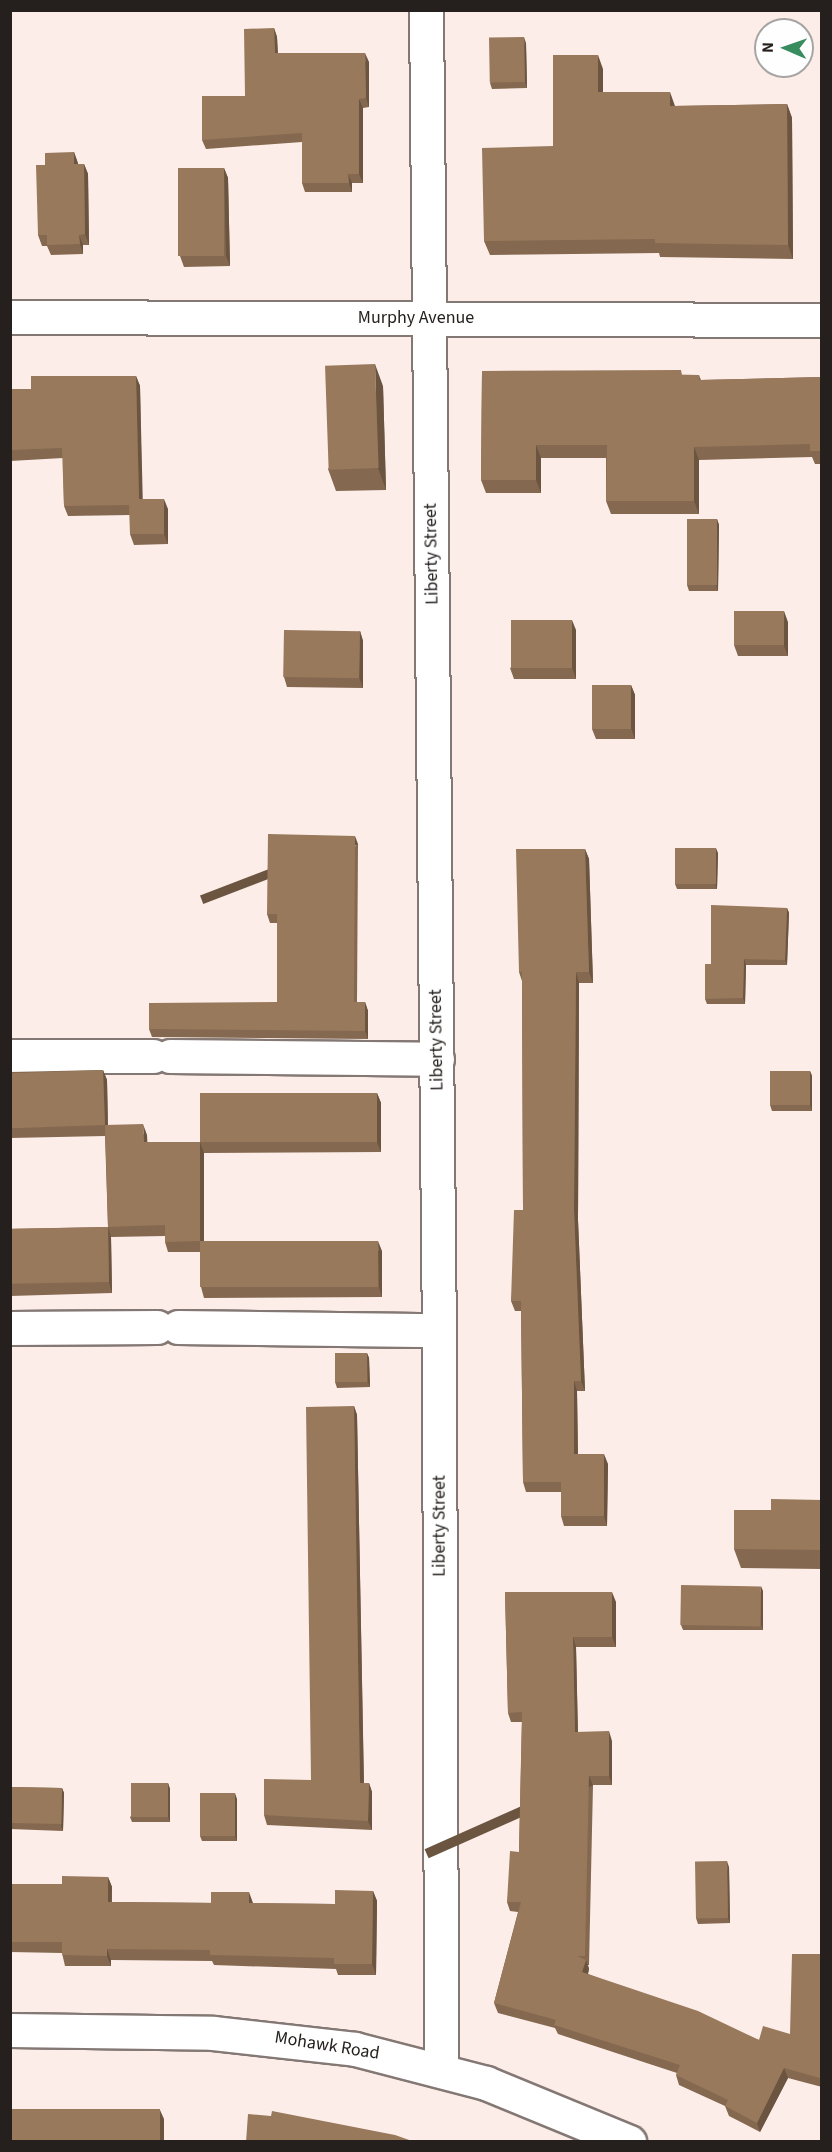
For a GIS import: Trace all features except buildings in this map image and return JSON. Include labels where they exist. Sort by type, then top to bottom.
[{"type":"street","name":"Liberty Street","points":[[426,10],[439,1330],[441,2069]]},
{"type":"street","name":"Murphy Avenue","points":[[10,317],[822,320]]},
{"type":"street","points":[[10,1056],[437,1059]]},
{"type":"street","points":[[10,1328],[439,1330]]},
{"type":"street","name":"Mohawk Road","points":[[10,2030],[254,2036],[355,2049],[441,2069],[533,2101],[629,2142]]}]
